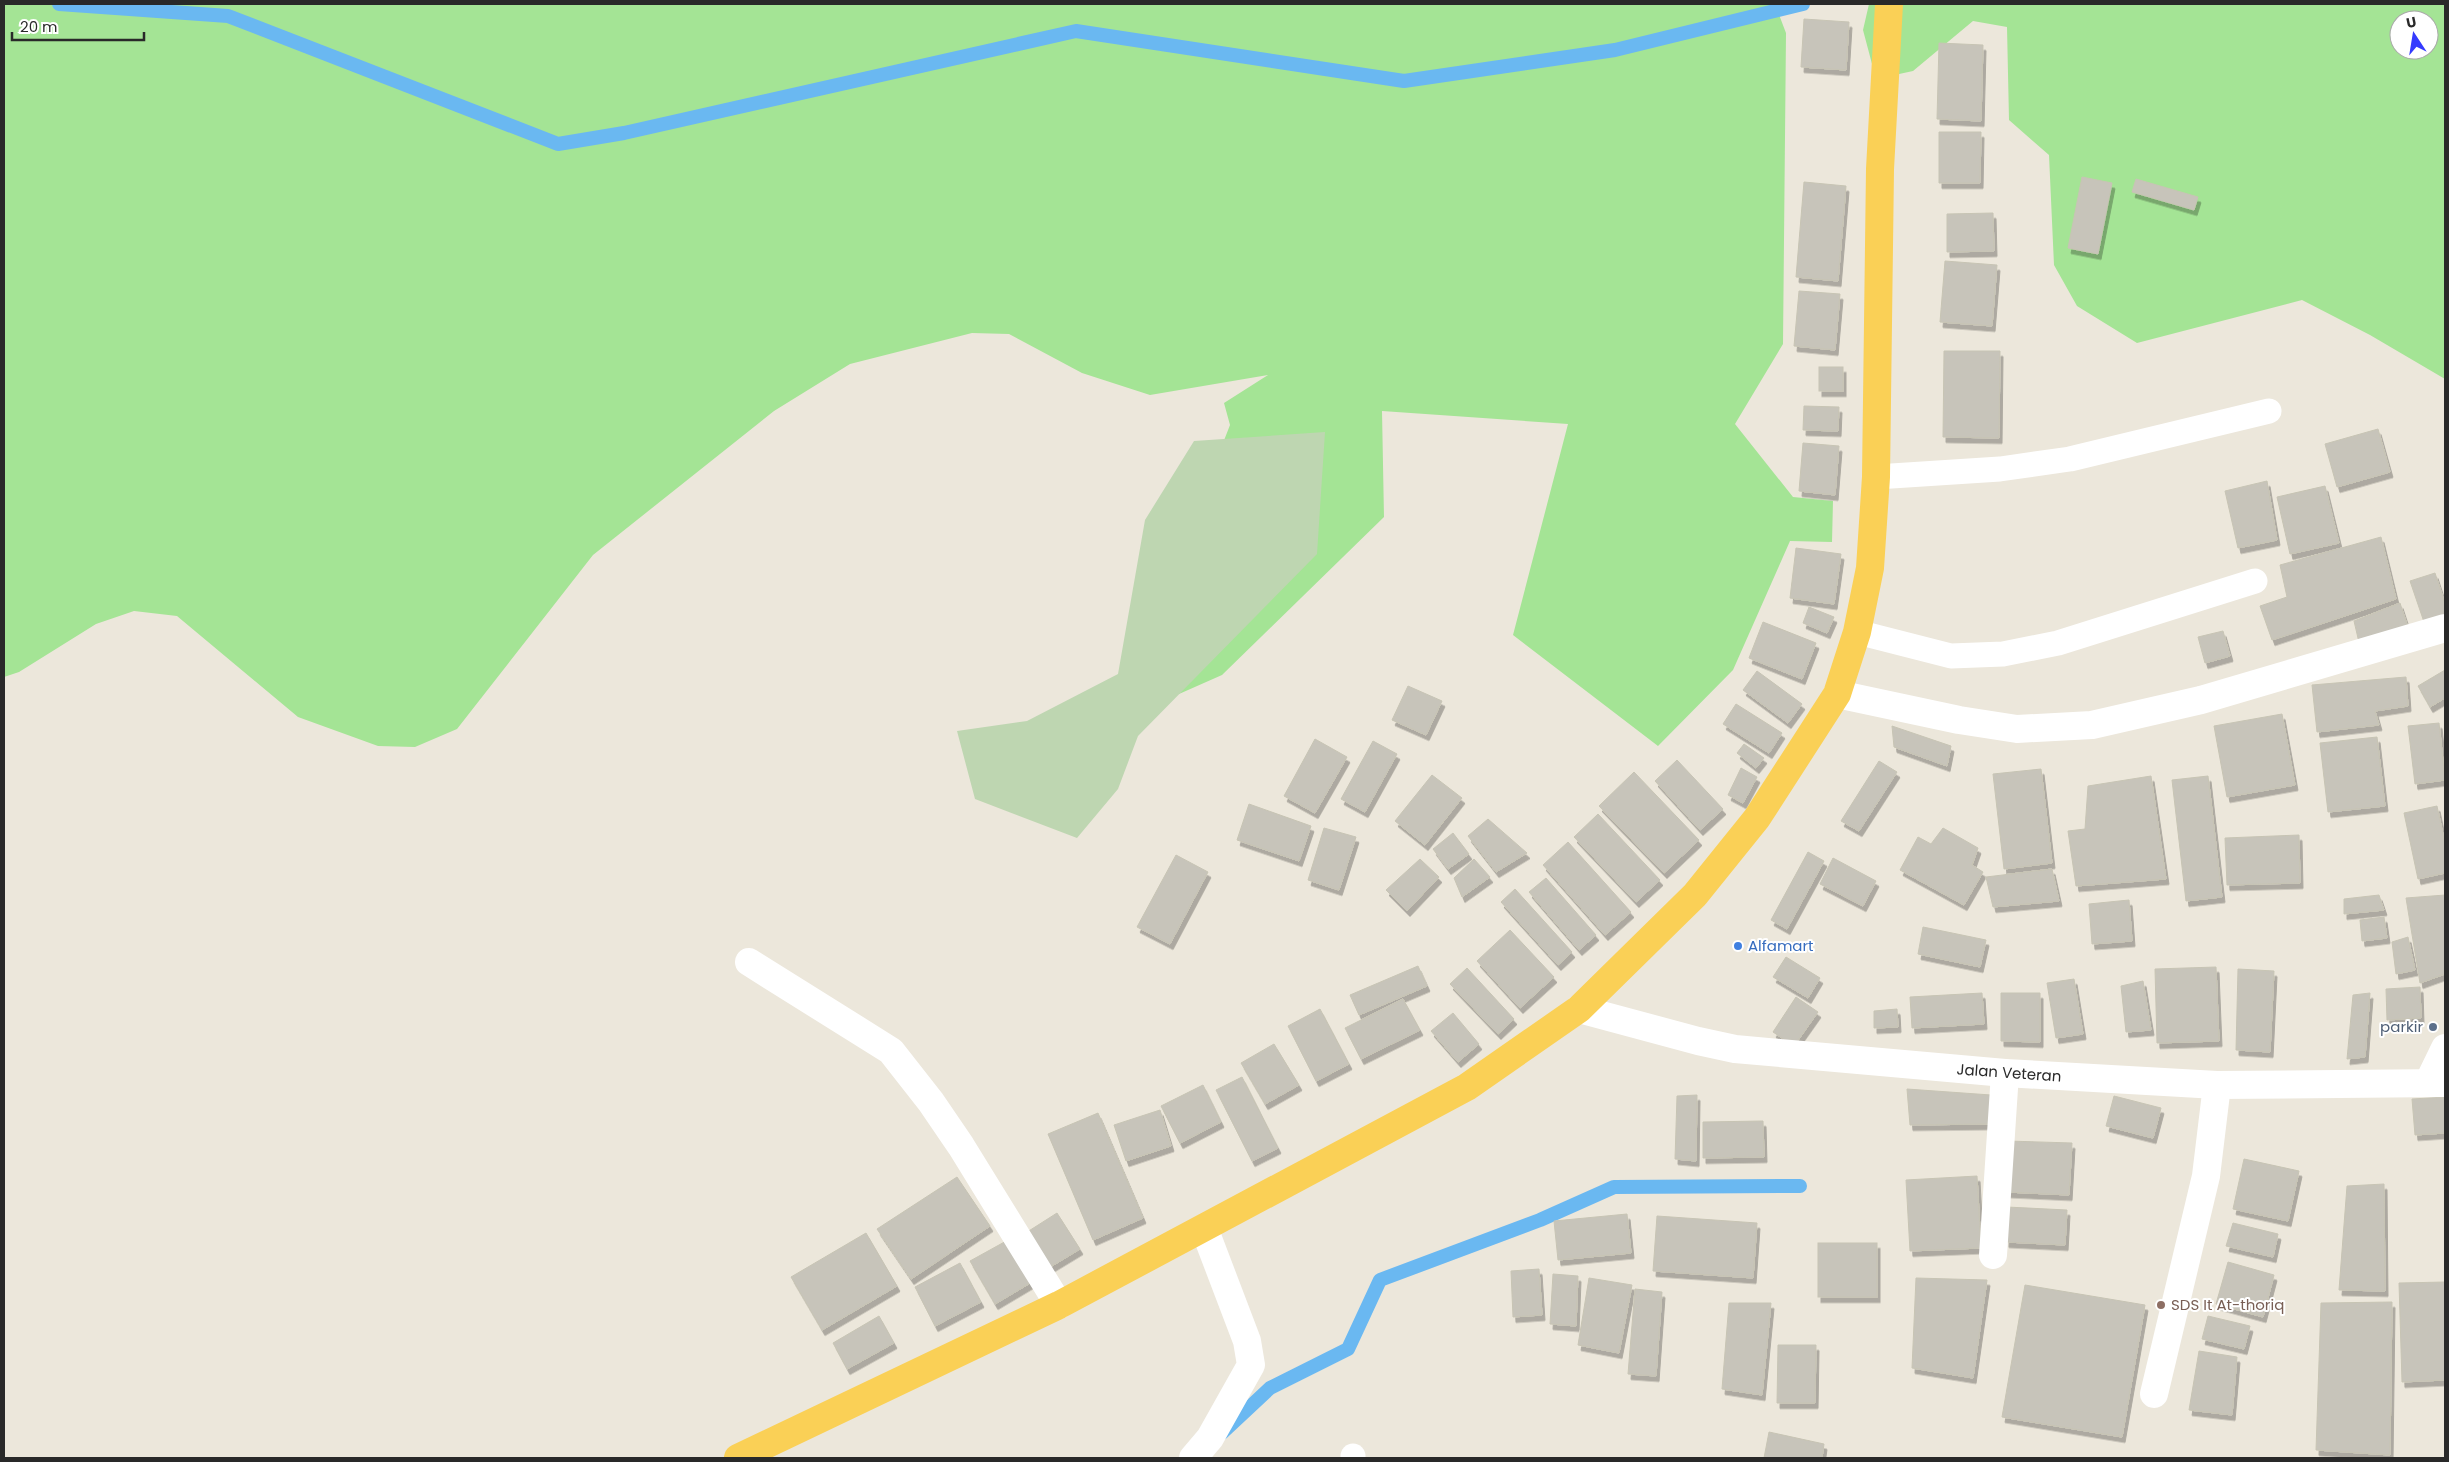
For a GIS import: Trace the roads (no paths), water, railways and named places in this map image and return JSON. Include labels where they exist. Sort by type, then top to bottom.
[{"type":"highway","points":[[738,1458],[1059,1305],[1467,1087],[1579,1008],[1702,887],[1757,818],[1837,694],[1857,632],[1870,568],[1876,477],[1880,168],[1889,4]]},
{"type":"street","points":[[1837,694],[1959,720],[2016,729],[2092,725],[2201,700],[2445,628]]},
{"type":"street","points":[[750,962],[891,1051],[931,1102],[961,1146],[1059,1305]]},
{"type":"street","name":"Jalan Veteran","points":[[1579,1008],[1698,1041],[1736,1049],[2005,1073],[2217,1085],[2437,1083]]},
{"type":"street","points":[[2437,1083],[2445,1048]]},
{"type":"street","points":[[1993,1255],[2005,1073]]},
{"type":"street","points":[[2154,1394],[2206,1176],[2217,1085]]},
{"type":"street","points":[[1202,1448],[1250,1365],[1247,1341],[1204,1228]]},
{"type":"lane","points":[[1876,477],[2000,469],[2070,459],[2269,411]]},
{"type":"lane","points":[[1857,632],[1951,656],[2003,654],[2058,643],[2255,580]]},
{"type":"waterway","points":[[59,4],[228,16],[558,144],[624,133],[1076,31],[1404,81],[1615,50],[1803,4]]},
{"type":"waterway","points":[[1222,1433],[1270,1388],[1348,1349],[1380,1280],[1540,1220],[1614,1187],[1800,1186]]},
{"type":"place","name":"Alfamart","points":[[1738,946]]},
{"type":"place","name":"parkir","points":[[2433,1027]]},
{"type":"place","name":"SDS It At-thoriq","points":[[2161,1305]]}]
